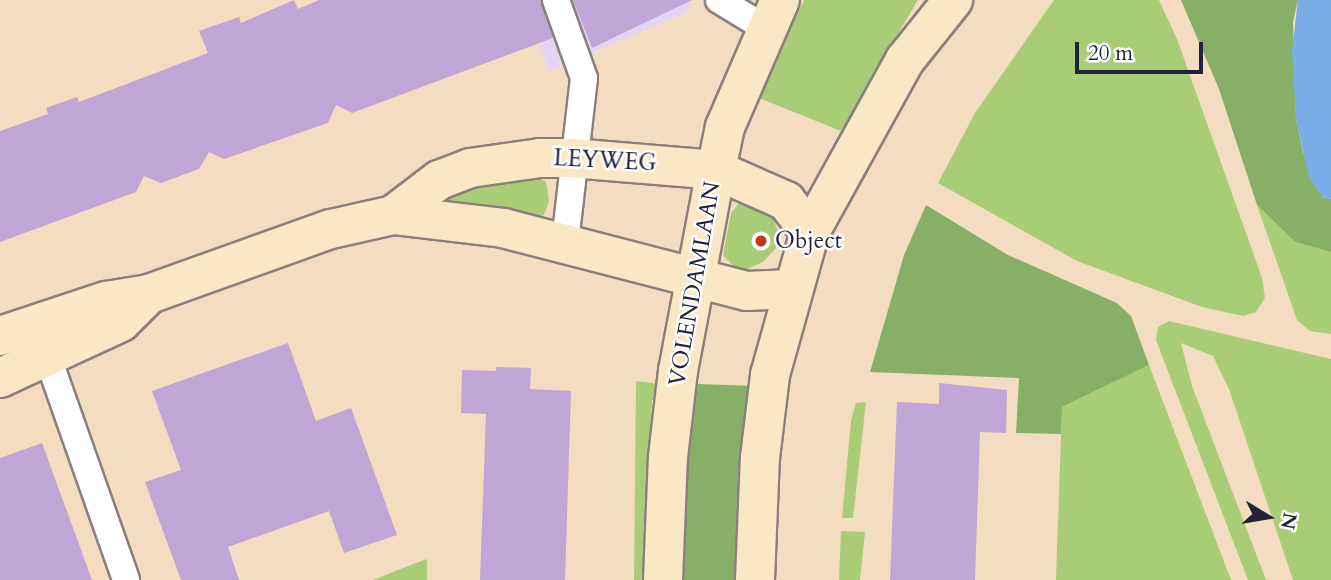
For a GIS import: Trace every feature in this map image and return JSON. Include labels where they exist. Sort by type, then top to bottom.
[{"type":"street","points":[[755,580],[763,430],[770,375],[791,289],[810,232],[905,60],[953,0]]},
{"type":"street","name":"VOLENDAMLAAN","points":[[663,580],[668,457],[694,278],[725,127],[772,14]]},
{"type":"street","name":"LEYWEG","points":[[393,215],[439,180],[470,168],[540,158],[571,158],[716,170],[786,201],[810,232]]},
{"type":"street","name":"LEYWEG","points":[[0,336],[42,341],[121,322],[149,294],[331,229],[393,215],[503,228],[747,291],[791,289]]},
{"type":"street","name":"LEYWEG","points":[[0,377],[42,341]]},
{"type":"lane","points":[[556,0],[584,78],[571,158],[565,243]]},
{"type":"lane","points":[[719,0],[772,14]]},
{"type":"lane","points":[[42,341],[126,580]]},
{"type":"shaded area","points":[[525,0],[692,0],[685,13],[549,71]]},
{"type":"green space","points":[[804,0],[918,0],[841,131],[759,98]]},
{"type":"green space","points":[[1054,0],[1159,0],[1177,39],[1262,278],[1265,298],[1256,312],[1243,316],[1202,307],[1077,261],[938,183],[975,113]]},
{"type":"green space","points":[[1181,0],[1298,0],[1293,22],[1296,118],[1303,152],[1323,197],[1331,199],[1331,252],[1295,242],[1257,205],[1219,89]]},
{"type":"green space","points":[[532,174],[546,182],[549,201],[544,215],[533,220],[443,206],[437,194]]},
{"type":"green space","points":[[740,202],[756,203],[772,216],[779,234],[776,248],[763,262],[745,270],[735,268],[723,255],[731,213]]},
{"type":"green space","points":[[926,205],[1008,255],[1117,303],[1131,316],[1149,365],[1062,407],[1061,434],[1016,433],[1019,378],[870,372],[904,255]]},
{"type":"green space","points":[[1257,205],[1295,242],[1331,252],[1331,334],[1310,331],[1297,320]]},
{"type":"green space","points":[[1169,321],[1331,359],[1331,580],[1293,580],[1229,389],[1213,356],[1181,343],[1192,386],[1266,580],[1248,580],[1156,340],[1158,327]]},
{"type":"green space","points":[[1149,365],[1231,580],[1056,580],[1062,407]]},
{"type":"green space","points":[[636,381],[666,385],[664,402],[652,400],[642,580],[634,580]]},
{"type":"green space","points":[[698,384],[755,386],[742,580],[682,580],[687,459]]},
{"type":"green space","points":[[866,402],[853,518],[842,518],[851,421],[856,403]]},
{"type":"green space","points":[[841,531],[865,532],[860,580],[839,580]]},
{"type":"green space","points":[[427,559],[427,580],[373,580],[416,563]]},
{"type":"water","points":[[1298,0],[1331,0],[1331,199],[1323,197],[1309,178],[1296,118],[1292,51]]},
{"type":"building","points":[[294,0],[298,9],[319,0],[541,0],[553,38],[352,113],[336,105],[328,123],[224,159],[209,152],[199,169],[161,183],[144,176],[136,192],[0,242],[0,131],[48,114],[46,108],[77,97],[79,102],[208,53],[199,31],[239,17],[241,23]]},
{"type":"building","points":[[573,0],[692,0],[592,48]]},
{"type":"building","points":[[288,343],[316,421],[351,408],[397,535],[344,553],[329,511],[228,547],[239,580],[181,580],[145,482],[181,470],[152,391]]},
{"type":"building","points":[[496,367],[531,368],[530,389],[571,391],[565,580],[480,580],[486,414],[461,413],[462,370],[496,371]]},
{"type":"building","points":[[939,383],[1007,390],[1006,433],[980,432],[975,580],[890,580],[897,402],[939,404]]},
{"type":"building","points":[[42,443],[92,580],[0,580],[0,458]]},
{"type":"place","name":"Object","points":[[761,241]]}]
